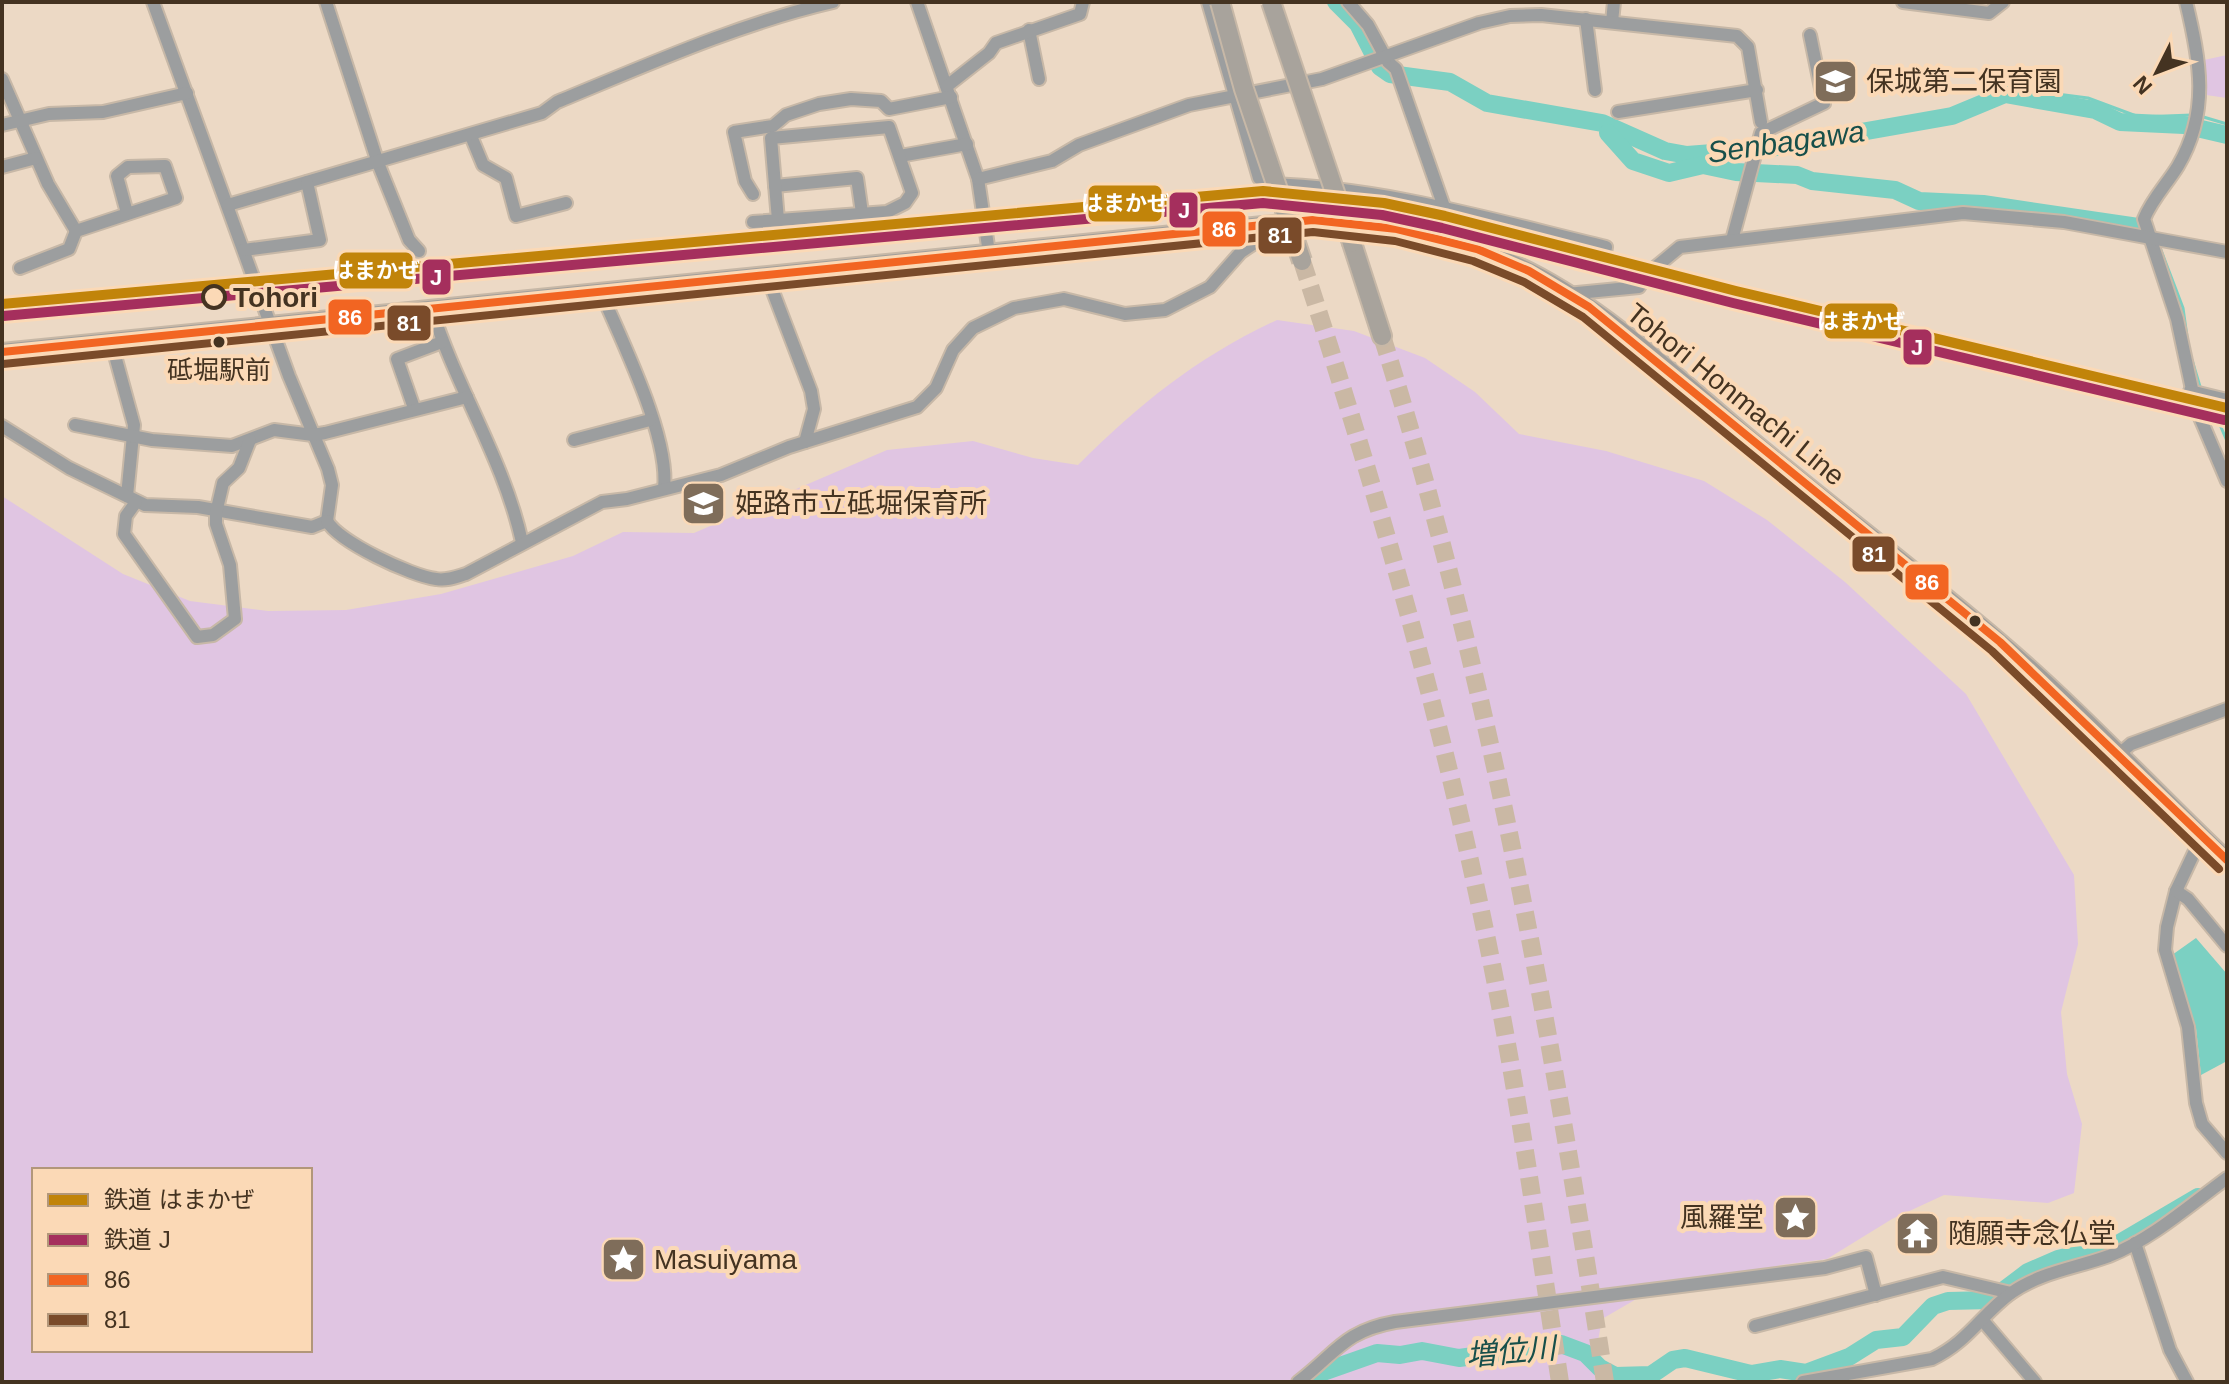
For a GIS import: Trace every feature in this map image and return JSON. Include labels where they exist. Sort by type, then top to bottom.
[{"type":"highway","points":[[1220,2],[1244,89],[1302,261]]},
{"type":"highway","points":[[1271,2],[1382,336]]},
{"type":"main road","name":"Tohori Honmachi Line","points":[[2,352],[1280,226],[1313,220],[1373,224],[1465,244],[1527,270],[1567,294],[1632,342],[2001,643],[2227,860]]},
{"type":"street","points":[[153,2],[332,485],[327,521]]},
{"type":"street","points":[[326,2],[378,163],[409,240],[419,251]]},
{"type":"street","points":[[228,205],[542,113],[557,102],[690,46],[783,13],[833,2]]},
{"type":"street","points":[[917,2],[978,179],[989,253]]},
{"type":"street","points":[[753,194],[745,181],[734,132],[773,126],[786,115],[837,101],[881,101],[889,109],[949,92],[996,43],[1080,14],[1083,2]]},
{"type":"street","points":[[1208,2],[1259,178],[1266,184],[1356,190],[1444,207],[1606,247],[1603,264]]},
{"type":"street","points":[[1348,2],[1368,25],[1396,69],[1444,207]]},
{"type":"street","points":[[1612,22],[1614,2]]},
{"type":"street","points":[[1903,2],[1989,13],[2003,2]]},
{"type":"street","points":[[2186,2],[2199,55],[2200,108],[2179,164],[2144,219],[2177,319],[2190,391],[2227,481]]},
{"type":"street","points":[[978,179],[1052,161],[1079,145],[1189,105],[1322,79],[1385,55],[1510,16],[1586,19],[1737,36],[1748,47],[1761,128],[1755,161],[1732,240]]},
{"type":"street","points":[[1586,19],[1595,90]]},
{"type":"street","points":[[1029,30],[1039,79]]},
{"type":"street","points":[[1761,128],[1824,103],[1810,35]]},
{"type":"street","points":[[2,79],[36,158],[76,231]]},
{"type":"street","points":[[1618,112],[1757,90]]},
{"type":"street","points":[[2,125],[19,120],[103,112],[187,93]]},
{"type":"street","points":[[753,222],[887,212],[905,203],[912,193],[889,127],[771,138],[778,220]]},
{"type":"street","points":[[471,136],[483,165],[506,178],[516,216],[566,203]]},
{"type":"street","points":[[900,156],[967,144]]},
{"type":"street","points":[[2,167],[36,158]]},
{"type":"street","points":[[20,268],[69,249],[76,231],[176,198],[165,166],[128,167],[117,176],[127,213]]},
{"type":"street","points":[[775,186],[857,178],[862,213]]},
{"type":"street","points":[[244,250],[320,240],[307,182]]},
{"type":"street","points":[[1313,220],[1341,208],[1369,207],[1413,214],[1646,275],[1732,301],[2227,415]]},
{"type":"street","points":[[1567,294],[1639,287],[1646,275],[1680,247],[1963,213],[2064,222],[2227,252]]},
{"type":"street","points":[[327,521],[353,546],[432,579],[446,580],[466,574],[602,502],[721,475],[805,442],[917,407],[936,388],[953,350],[973,328],[1014,308],[1064,299],[1125,314],[1165,310],[1210,287],[1241,252],[1280,226]]},
{"type":"street","points":[[767,276],[811,391],[814,409],[805,442]]},
{"type":"street","points":[[601,292],[633,368],[666,470],[664,489]]},
{"type":"street","points":[[432,310],[442,342],[513,500],[522,542]]},
{"type":"street","points":[[111,341],[134,425],[131,499],[124,534],[197,637],[213,635],[235,619],[230,565],[216,524],[216,513],[223,483],[239,468],[250,440]]},
{"type":"street","points":[[414,408],[397,359],[442,342]]},
{"type":"street","points":[[2190,391],[2227,400]]},
{"type":"street","points":[[75,425],[232,446],[274,430],[313,435],[467,397]]},
{"type":"street","points":[[574,440],[650,420]]},
{"type":"street","points":[[2,426],[69,468],[131,499],[312,527],[327,521]]},
{"type":"street","points":[[2118,755],[2131,744],[2227,709]]},
{"type":"street","points":[[2202,836],[2176,891],[2165,950],[2188,1027],[2196,1103],[2202,1124],[2227,1153]]},
{"type":"street","points":[[2176,891],[2188,899],[2227,946]]},
{"type":"street","points":[[1803,1382],[1932,1359],[1949,1351],[1984,1322],[2011,1293],[2047,1274],[2109,1256],[2135,1243],[2227,1178]]},
{"type":"street","points":[[2135,1243],[2170,1350],[2187,1382]]},
{"type":"street","points":[[1298,1382],[1349,1337],[1366,1327],[1395,1322],[1825,1268],[1866,1257],[1876,1295]]},
{"type":"street","points":[[1755,1326],[1943,1277],[2011,1293]]},
{"type":"street","points":[[1984,1322],[2035,1382]]},
{"type":"shaded area","points":[[2227,55],[2227,98],[2206,95],[2204,60]]},
{"type":"shaded area","points":[[1277,320],[1354,331],[1425,358],[1475,392],[1519,434],[1606,451],[1704,481],[1767,520],[1845,582],[1966,694],[2074,875],[2078,944],[2061,1012],[2067,1074],[2082,1124],[2074,1193],[2048,1203],[1944,1195],[1892,1219],[1827,1259],[1781,1265],[1716,1281],[1669,1280],[1602,1319],[1595,1357],[1614,1382],[2,1382],[2,496],[123,574],[190,601],[268,611],[346,610],[441,594],[573,556],[623,532],[694,533],[887,450],[973,441],[1033,458],[1078,465],[1148,401],[1221,350]]},
{"type":"water","points":[[2196,938],[2227,974],[2227,1061],[2201,1075],[2196,1028],[2172,955]]},
{"type":"waterway","name":"Senbagawa","points":[[1336,2],[1358,24],[1380,67],[1390,74],[1450,82],[1487,103],[1602,123],[1665,151],[1687,155],[1765,149],[1952,116],[2005,94],[2095,110],[2120,122],[2184,125],[2227,135]]},
{"type":"waterway","points":[[2005,94],[2011,88],[2032,85],[2057,94],[2088,98],[2139,117],[2192,115]]},
{"type":"waterway","points":[[2200,116],[2227,124]]},
{"type":"waterway","points":[[1608,133],[1633,161],[1669,173],[1703,165],[1736,172],[1797,175],[1812,181],[1895,190],[1919,201],[1983,204],[2138,227]]},
{"type":"waterway","points":[[2159,245],[2183,308],[2188,344]]},
{"type":"waterway","points":[[2192,360],[2201,390]]},
{"type":"waterway","points":[[2217,418],[2227,441]]},
{"type":"waterway","name":"増位川","points":[[1311,1382],[1323,1372],[1377,1353],[1400,1355],[1422,1351],[1459,1358],[1561,1344],[1585,1353],[1600,1368],[1615,1376],[1651,1375],[1673,1360],[1685,1358],[1751,1374],[1780,1369],[1806,1373],[1849,1357],[1876,1340],[1903,1337],[1933,1306],[1948,1301],[1991,1300],[2028,1272],[2058,1259],[2118,1244],[2198,1197]]},
{"type":"tunnel","points":[[1302,261],[1414,633],[1461,821],[1509,1057],[1560,1382]]},
{"type":"tunnel","points":[[1382,336],[1455,594],[1486,724],[1539,985],[1605,1382]]},
{"type":"rail line","name":"はまかぜ","points":[[2,304],[1263,191],[1384,203],[1445,216],[1736,291],[2227,408]]},
{"type":"rail line","name":"J","points":[[3,316],[1263,203],[1382,215],[1442,228],[1733,303],[2224,420]]},
{"type":"transit line","name":"86","points":[[2,352],[1313,220],[1397,229],[1477,249],[1529,271],[1589,307],[2000,642],[2227,860]]},
{"type":"transit line","name":"81","points":[[3,364],[1313,232],[1395,241],[1473,261],[1524,282],[1583,317],[1992,651],[2219,869]]},
{"type":"place","name":"保城第二保育園","points":[[1835,81]]},
{"type":"place","name":"Tohori","points":[[214,297]]},
{"type":"place","name":"砥堀駅前","points":[[219,342]]},
{"type":"place","name":"姫路市立砥堀保育所","points":[[704,503]]},
{"type":"place","name":"風羅堂","points":[[1795,1217]]},
{"type":"place","name":"随願寺念仏堂","points":[[1917,1233]]},
{"type":"place","name":"Masuiyama","points":[[623,1259]]}]
